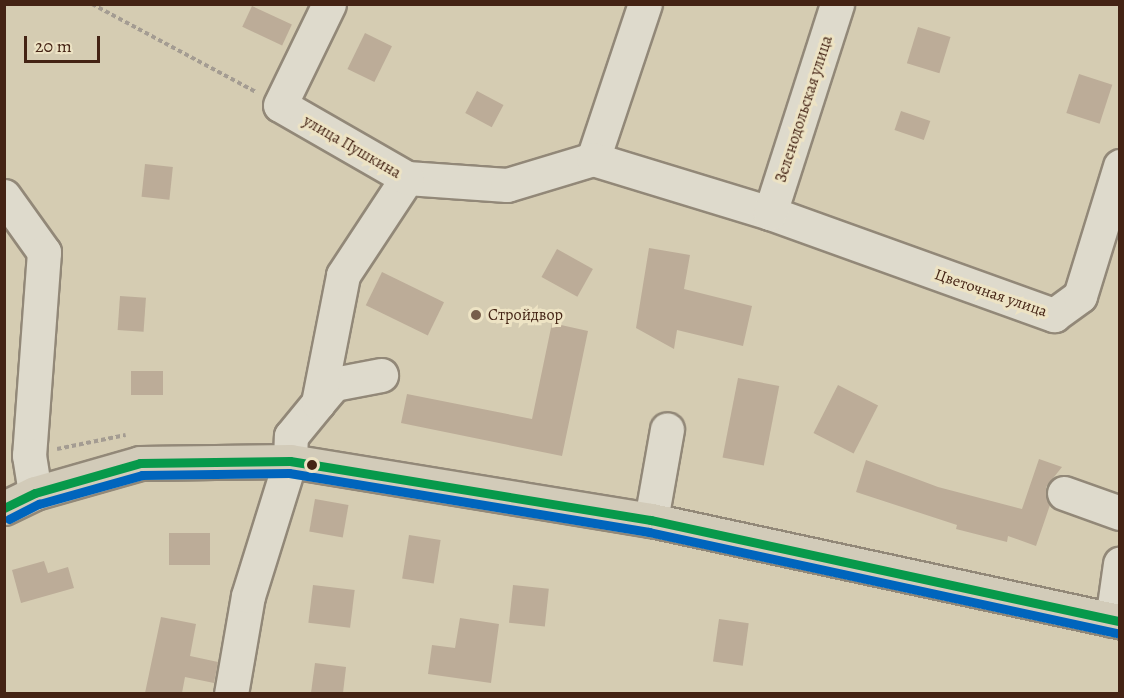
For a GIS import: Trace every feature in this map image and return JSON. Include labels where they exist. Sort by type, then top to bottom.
[{"type":"main road","points":[[4,508],[35,492],[140,463],[290,461],[651,520],[1116,621]]},
{"type":"street","points":[[280,105],[329,4]]},
{"type":"street","points":[[593,159],[645,4]]},
{"type":"street","name":"Зеленодольская улица","points":[[770,213],[837,4]]},
{"type":"street","name":"улица Пушкина","points":[[231,693],[248,596],[290,461],[291,436],[318,403],[343,275],[407,178],[280,105]]},
{"type":"street","points":[[407,178],[507,185],[593,159],[770,213]]},
{"type":"street","name":"Цветочная улица","points":[[770,213],[1054,315],[1080,296],[1119,166]]},
{"type":"street","points":[[4,196],[44,252],[29,456],[35,492]]},
{"type":"street","points":[[318,403],[334,384],[381,375]]},
{"type":"street","points":[[651,520],[667,429]]},
{"type":"street","points":[[1064,493],[1119,513]]},
{"type":"street","points":[[1116,621],[1119,564]]},
{"type":"path","points":[[92,4],[280,105]]},
{"type":"building","points":[[252,6],[292,25],[282,45],[242,27]]},
{"type":"building","points":[[918,27],[951,37],[939,73],[907,63]]},
{"type":"building","points":[[365,33],[392,46],[374,82],[347,69]]},
{"type":"building","points":[[1079,74],[1112,85],[1100,124],[1066,113]]},
{"type":"building","points":[[477,91],[503,105],[492,127],[465,113]]},
{"type":"building","points":[[901,111],[930,121],[924,140],[894,130]]},
{"type":"building","points":[[145,164],[173,167],[169,200],[142,197]]},
{"type":"building","points":[[649,248],[690,255],[684,289],[752,306],[743,346],[677,330],[674,349],[636,328]]},
{"type":"building","points":[[557,249],[593,269],[577,297],[541,277]]},
{"type":"building","points":[[382,272],[444,302],[428,336],[366,305]]},
{"type":"building","points":[[120,296],[146,298],[144,332],[118,330]]},
{"type":"building","points":[[552,323],[588,331],[562,456],[401,423],[407,394],[532,419]]},
{"type":"building","points":[[131,371],[163,371],[163,395],[131,395]]},
{"type":"building","points":[[738,378],[779,386],[764,466],[723,458]]},
{"type":"building","points":[[838,385],[878,405],[854,454],[813,433]]},
{"type":"building","points":[[1039,459],[1062,467],[1046,487],[1050,505],[1036,546],[1008,536],[1007,542],[956,529],[957,525],[856,492],[866,460],[938,487],[1022,509]]},
{"type":"building","points":[[315,499],[348,505],[343,537],[309,531]]},
{"type":"building","points":[[169,533],[210,533],[210,565],[169,565]]},
{"type":"building","points":[[409,535],[441,540],[434,583],[402,578]]},
{"type":"building","points":[[44,561],[48,573],[68,567],[74,588],[21,603],[12,570]]},
{"type":"building","points":[[313,585],[355,590],[350,628],[308,623]]},
{"type":"building","points":[[513,585],[549,589],[545,627],[509,623]]},
{"type":"building","points":[[161,617],[196,624],[190,656],[218,662],[214,683],[185,677],[182,693],[145,693]]},
{"type":"building","points":[[460,618],[499,624],[491,683],[428,674],[432,645],[455,648]]},
{"type":"building","points":[[719,619],[749,623],[743,666],[713,662]]},
{"type":"building","points":[[315,663],[346,667],[343,693],[311,693]]},
{"type":"transit line","points":[[4,508],[35,493],[140,463],[290,461],[651,520],[1120,621]]},
{"type":"transit line","points":[[9,519],[39,504],[142,475],[289,473],[649,532],[1117,633]]},
{"type":"place","name":"Стройдвор","points":[[476,315]]}]
